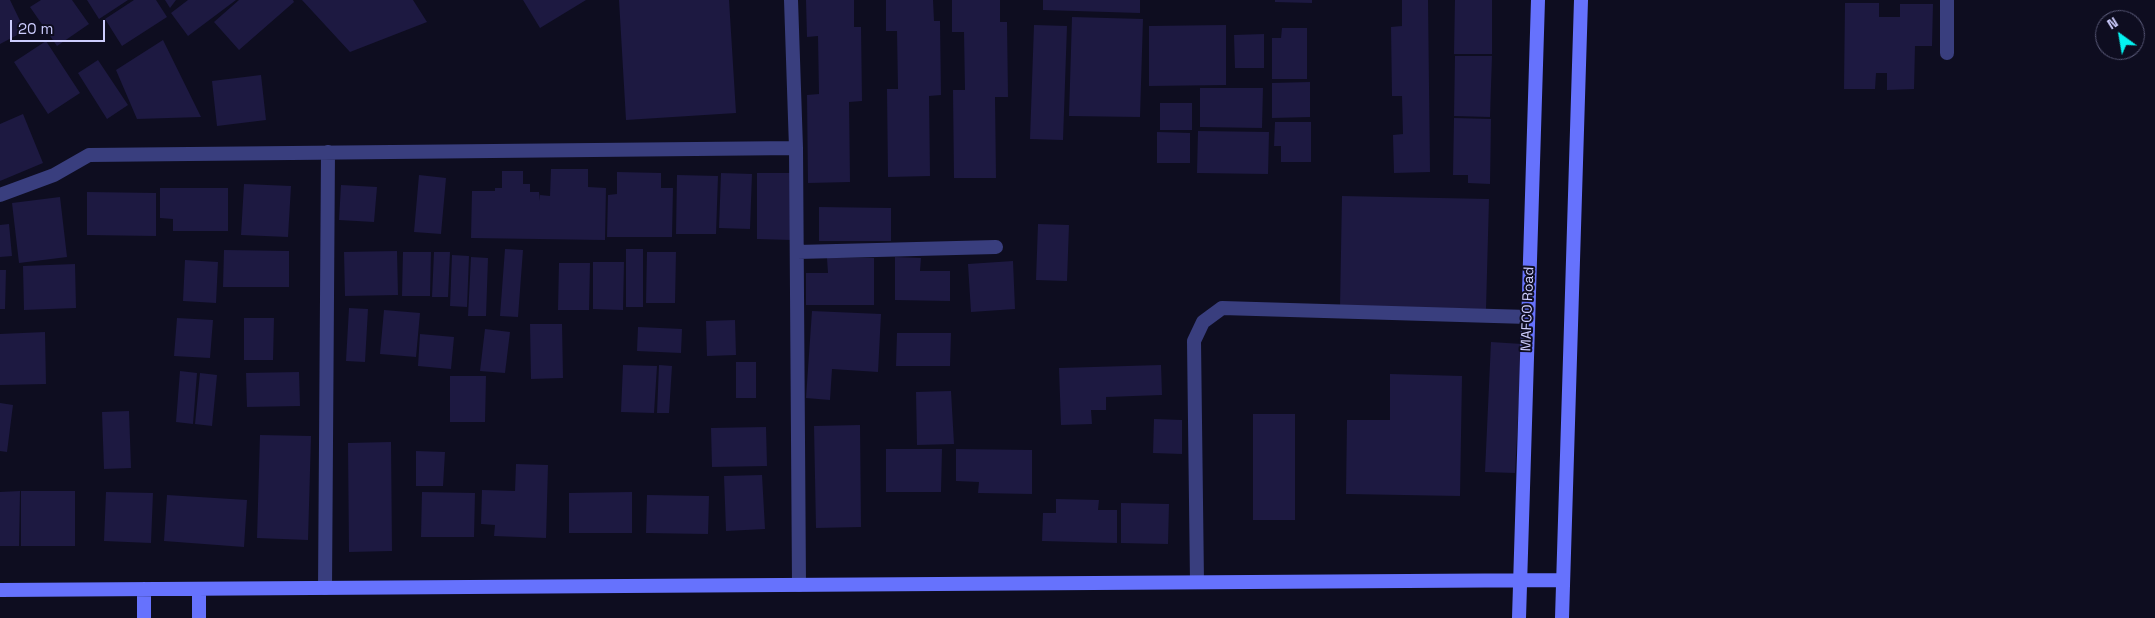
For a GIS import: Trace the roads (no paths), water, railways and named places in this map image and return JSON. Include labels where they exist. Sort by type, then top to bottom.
[{"type":"main road","name":"MAFCO Road","points":[[1519,618],[1538,0]]},
{"type":"main road","points":[[1562,618],[1581,0]]},
{"type":"main road","points":[[0,590],[1563,580]]},
{"type":"main road","points":[[144,589],[144,618]]},
{"type":"main road","points":[[199,589],[200,618]]},
{"type":"street","points":[[791,0],[796,148],[798,585]]},
{"type":"street","points":[[1946,52],[1947,0]]},
{"type":"street","points":[[0,196],[54,175],[89,155],[796,148]]},
{"type":"street","points":[[325,588],[328,152]]},
{"type":"street","points":[[797,252],[996,247]]},
{"type":"street","points":[[1197,582],[1194,341],[1203,322],[1222,308],[1528,317]]}]
